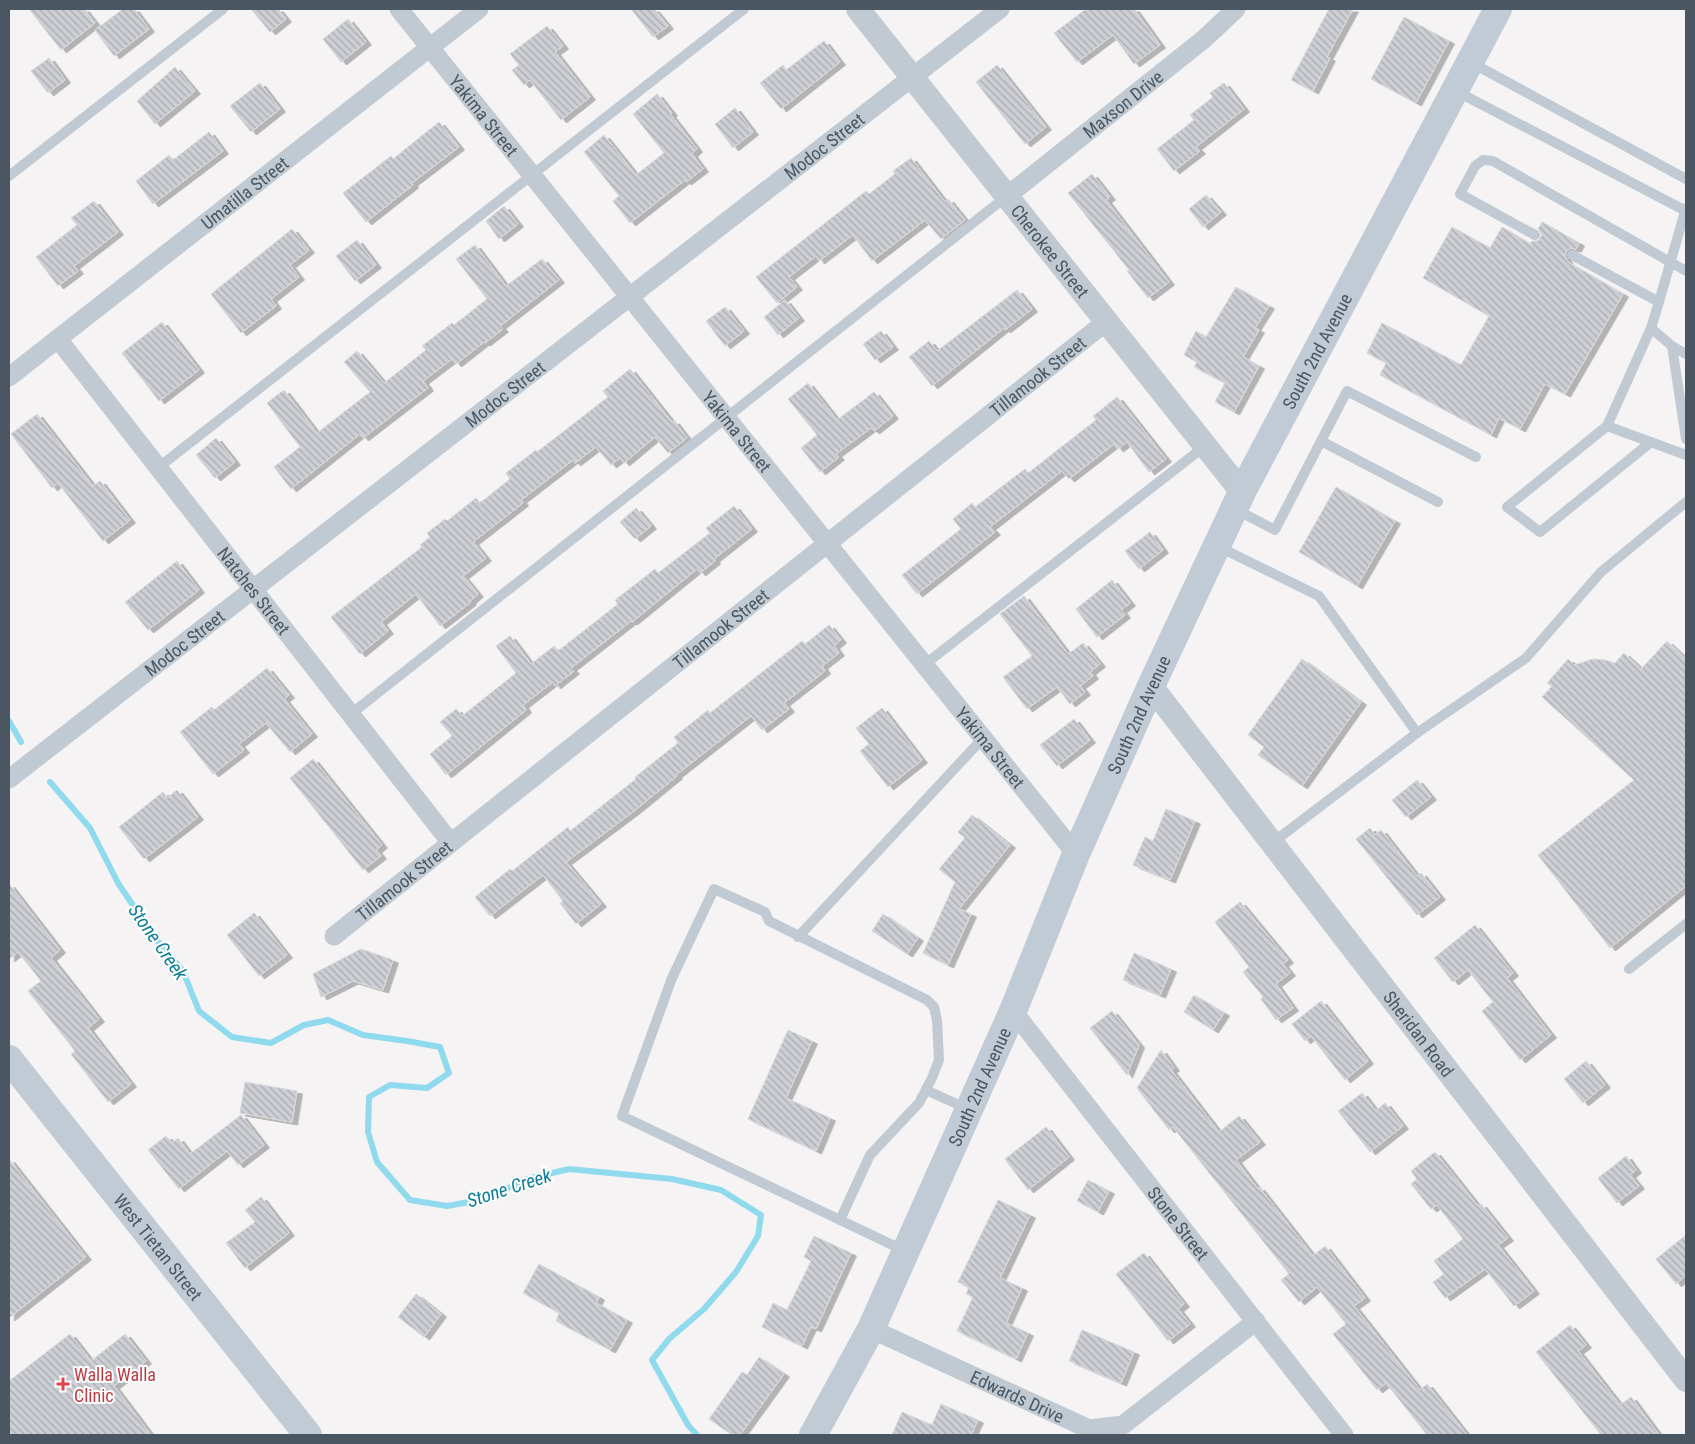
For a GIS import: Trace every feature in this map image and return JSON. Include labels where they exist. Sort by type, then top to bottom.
[{"type":"main road","name":"South 2nd Avenue","points":[[813,1435],[871,1330],[1013,1011],[1076,854],[1151,686],[1238,500],[1498,9]]},
{"type":"main road","name":"West Tietan Street","points":[[9,1059],[308,1435]]},
{"type":"street","name":"Yakima Street","points":[[399,9],[1076,854]]},
{"type":"street","name":"Umatilla Street","points":[[9,377],[479,9]]},
{"type":"street","name":"Cherokee Street","points":[[858,9],[1206,445],[1238,500]]},
{"type":"street","name":"Modoc Street","points":[[9,779],[1000,9]]},
{"type":"street","name":"Maxson Drive","points":[[1008,196],[1204,39],[1236,9]]},
{"type":"street","name":"Tillamook Street","points":[[334,936],[1106,321]]},
{"type":"street","name":"Natches Street","points":[[58,339],[451,843]]},
{"type":"street","name":"Sheridan Road","points":[[1151,686],[1686,1380]]},
{"type":"street","name":"Stone Street","points":[[1013,1011],[1344,1435]]},
{"type":"street","name":"Edwards Drive","points":[[871,1330],[1089,1429],[1123,1424],[1256,1321]]},
{"type":"lane","points":[[9,176],[223,9]]},
{"type":"lane","points":[[159,467],[744,9]]},
{"type":"lane","points":[[1470,62],[1686,179]]},
{"type":"lane","points":[[1455,90],[1686,210],[1651,328],[1608,426],[1507,507],[1540,532],[1652,442]]},
{"type":"lane","points":[[1535,235],[1460,194],[1475,166],[1483,160],[1493,161],[1686,271]]},
{"type":"lane","points":[[351,714],[1008,196]]},
{"type":"lane","points":[[1572,255],[1660,302]]},
{"type":"lane","points":[[1651,328],[1672,346],[1686,354]]},
{"type":"lane","points":[[1672,346],[1686,439]]},
{"type":"lane","points":[[1238,500],[1275,530],[1347,390],[1476,457]]},
{"type":"lane","points":[[1608,426],[1686,455]]},
{"type":"lane","points":[[1321,441],[1438,502]]},
{"type":"lane","points":[[924,665],[1206,445]]},
{"type":"lane","points":[[1272,843],[1417,733],[1526,658],[1601,572],[1686,502]]},
{"type":"lane","points":[[1217,546],[1319,596],[1417,733]]},
{"type":"lane","points":[[798,937],[983,738]]},
{"type":"lane","points":[[840,1220],[870,1155],[919,1104],[926,1090],[939,1060],[937,1020],[934,1007],[928,1000],[769,921],[765,912],[714,889],[672,978],[622,1116],[906,1252]]},
{"type":"lane","points":[[1629,969],[1686,924]]},
{"type":"lane","points":[[926,1090],[969,1110]]},
{"type":"building","points":[[29,9],[84,9],[95,23],[61,50]]},
{"type":"building","points":[[123,9],[134,9],[149,29],[114,56],[95,30]]},
{"type":"building","points":[[251,9],[278,9],[286,19],[270,32]]},
{"type":"building","points":[[631,9],[654,9],[668,26],[653,37]]},
{"type":"building","points":[[1086,9],[1134,9],[1160,45],[1134,64],[1113,35],[1077,62],[1054,33]]},
{"type":"building","points":[[1329,9],[1353,9],[1327,57],[1330,58],[1313,91],[1291,80]]},
{"type":"building","points":[[1404,17],[1449,41],[1416,103],[1371,79]]},
{"type":"building","points":[[348,19],[366,42],[341,62],[323,39]]},
{"type":"building","points":[[547,26],[563,46],[555,52],[590,97],[561,120],[530,80],[524,85],[512,70],[519,65],[510,54]]},
{"type":"building","points":[[824,41],[840,62],[781,109],[760,83],[783,65],[786,70]]},
{"type":"building","points":[[49,58],[65,80],[48,93],[31,71]]},
{"type":"building","points":[[997,65],[1046,127],[1025,144],[976,82]]},
{"type":"building","points":[[175,67],[195,91],[155,124],[137,101]]},
{"type":"building","points":[[260,83],[280,109],[251,132],[230,106]]},
{"type":"building","points":[[1224,83],[1244,109],[1196,147],[1200,151],[1174,171],[1157,149],[1194,120],[1190,115],[1213,97],[1210,93]]},
{"type":"building","points":[[657,94],[697,149],[692,154],[703,169],[686,182],[685,180],[630,223],[613,201],[619,196],[584,152],[604,135],[636,175],[664,153],[633,114]]},
{"type":"building","points":[[735,108],[753,132],[733,148],[715,124]]},
{"type":"building","points":[[439,122],[459,147],[366,222],[343,193],[391,156],[393,159]]},
{"type":"building","points":[[209,132],[223,151],[153,204],[136,181],[169,155],[173,160]]},
{"type":"building","points":[[911,158],[945,202],[948,199],[965,220],[941,239],[925,220],[872,261],[853,235],[819,261],[816,256],[789,277],[797,287],[777,303],[756,277],[866,191],[869,194],[895,174],[893,171]]},
{"type":"building","points":[[1092,174],[1110,197],[1106,200],[1169,282],[1148,298],[1127,271],[1129,270],[1068,193]]},
{"type":"building","points":[[1206,195],[1221,212],[1203,227],[1189,209]]},
{"type":"building","points":[[94,201],[118,232],[74,266],[78,271],[58,286],[36,257],[77,225],[71,218]]},
{"type":"building","points":[[504,206],[518,224],[499,239],[486,221]]},
{"type":"building","points":[[1542,222],[1579,243],[1576,249],[1571,248],[1566,251],[1565,256],[1568,262],[1623,294],[1565,394],[1545,384],[1520,429],[1499,418],[1491,435],[1380,375],[1386,363],[1367,353],[1382,323],[1461,365],[1489,316],[1423,278],[1452,227],[1490,248],[1502,227],[1530,244],[1532,241],[1538,241],[1542,235],[1538,229]]},
{"type":"building","points":[[292,229],[309,250],[290,265],[299,277],[271,299],[276,306],[241,333],[211,294]]},
{"type":"building","points":[[357,240],[376,265],[355,281],[336,256]]},
{"type":"building","points":[[475,245],[506,286],[542,259],[559,280],[500,326],[503,329],[485,343],[456,364],[452,359],[423,381],[428,388],[363,438],[360,434],[291,489],[274,467],[300,447],[267,403],[284,390],[317,433],[370,392],[344,362],[357,351],[384,383],[426,350],[422,346],[452,323],[454,325],[487,299],[456,259]]},
{"type":"building","points":[[1236,287],[1269,306],[1255,328],[1259,330],[1243,357],[1259,366],[1234,412],[1215,402],[1225,383],[1194,367],[1197,362],[1184,355],[1196,331],[1206,337]]},
{"type":"building","points":[[1017,290],[1032,309],[1005,330],[1004,328],[932,386],[909,357],[929,341],[937,351]]},
{"type":"building","points":[[785,300],[799,318],[778,335],[764,317]]},
{"type":"building","points":[[725,307],[744,331],[725,346],[706,321]]},
{"type":"building","points":[[162,322],[199,370],[159,401],[122,353]]},
{"type":"building","points":[[881,331],[893,347],[875,360],[863,344]]},
{"type":"building","points":[[630,369],[687,438],[668,453],[655,437],[624,463],[620,458],[611,465],[596,447],[575,463],[573,460],[521,500],[523,503],[473,542],[486,558],[463,576],[478,594],[471,602],[440,626],[416,594],[381,622],[388,631],[360,654],[331,617],[422,547],[420,545],[430,537],[427,533],[445,519],[447,521],[476,498],[480,503],[510,479],[506,473],[536,450],[537,452],[608,397],[603,391]]},
{"type":"building","points":[[808,383],[837,420],[874,392],[893,416],[874,431],[871,428],[836,454],[839,457],[820,472],[801,448],[817,435],[788,399]]},
{"type":"building","points":[[1117,397],[1166,459],[1149,472],[1127,442],[1118,449],[1114,444],[1069,479],[1062,471],[990,527],[995,532],[917,594],[902,575],[961,529],[953,519],[972,503],[975,507],[1025,469],[1028,473],[1096,420],[1093,416]]},
{"type":"building","points":[[37,414],[93,486],[100,481],[130,520],[103,541],[58,483],[52,488],[11,434]]},
{"type":"building","points":[[216,438],[235,462],[215,478],[196,455]]},
{"type":"building","points":[[1336,487],[1395,521],[1357,586],[1299,552]]},
{"type":"building","points":[[734,506],[752,529],[714,559],[715,561],[700,573],[697,569],[632,622],[571,668],[574,671],[555,686],[553,682],[523,705],[526,710],[446,775],[430,754],[452,736],[440,722],[456,709],[462,716],[516,673],[496,646],[510,636],[531,664],[554,646],[558,651],[618,604],[615,600],[655,569],[658,573],[710,533],[706,528]]},
{"type":"building","points":[[636,508],[651,526],[635,539],[620,522]]},
{"type":"building","points":[[1150,532],[1163,550],[1139,569],[1125,551]]},
{"type":"building","points":[[177,561],[199,590],[148,630],[125,602]]},
{"type":"building","points":[[1112,580],[1130,603],[1121,610],[1125,615],[1097,637],[1076,609]]},
{"type":"building","points":[[1024,596],[1068,654],[1083,643],[1100,664],[1090,672],[1093,676],[1080,686],[1085,692],[1070,704],[1057,687],[1027,709],[1003,677],[1032,656],[1000,614]]},
{"type":"building","points":[[829,625],[841,640],[834,646],[839,653],[822,666],[825,671],[784,703],[789,709],[762,730],[751,716],[634,811],[566,862],[601,904],[576,924],[560,903],[563,901],[543,875],[490,916],[475,897],[568,827],[570,831],[636,779],[635,777],[678,743],[674,737],[708,710],[710,713],[802,641],[805,644]]},
{"type":"building","points":[[1667,641],[1686,659],[1686,886],[1610,948],[1538,855],[1634,780],[1542,697],[1552,686],[1547,683],[1568,659],[1574,665],[1593,659],[1615,663],[1624,653],[1641,669]]},
{"type":"building","points":[[1302,659],[1361,702],[1302,786],[1258,755],[1264,747],[1248,735]]},
{"type":"building","points":[[267,668],[289,695],[284,699],[312,734],[290,752],[266,723],[239,744],[244,750],[213,774],[180,732],[212,707],[214,710]]},
{"type":"building","points":[[882,708],[922,760],[888,787],[860,751],[869,744],[856,728]]},
{"type":"building","points":[[1074,719],[1090,740],[1057,766],[1040,745]]},
{"type":"building","points":[[313,759],[382,845],[376,850],[381,856],[363,870],[290,778]]},
{"type":"building","points":[[1417,780],[1431,797],[1406,817],[1392,800]]},
{"type":"building","points":[[177,790],[198,817],[144,859],[119,827],[163,792],[167,798]]},
{"type":"building","points":[[1166,809],[1195,821],[1170,880],[1133,865],[1145,837],[1153,841]]},
{"type":"building","points":[[972,815],[1010,845],[959,909],[971,914],[948,965],[923,953],[955,882],[939,869],[965,838],[958,832]]},
{"type":"building","points":[[1370,828],[1375,835],[1381,830],[1417,876],[1421,873],[1440,897],[1417,915],[1356,839]]},
{"type":"building","points":[[9,884],[60,950],[51,958],[99,1019],[88,1028],[131,1084],[108,1102],[71,1054],[75,1051],[28,991],[41,981],[18,952],[9,959]]},
{"type":"building","points":[[1240,902],[1288,960],[1283,964],[1290,973],[1276,984],[1293,1008],[1276,1020],[1261,999],[1263,997],[1243,972],[1249,967],[1215,922]]},
{"type":"building","points":[[254,913],[287,955],[259,976],[227,935]]},
{"type":"building","points":[[883,914],[918,938],[907,954],[872,931]]},
{"type":"building","points":[[1475,925],[1513,973],[1507,978],[1551,1035],[1520,1060],[1482,1011],[1493,1002],[1468,970],[1453,982],[1434,958]]},
{"type":"building","points":[[361,949],[393,960],[383,990],[353,981],[321,997],[313,974]]},
{"type":"building","points":[[1134,953],[1171,969],[1160,995],[1123,980]]},
{"type":"building","points":[[1194,995],[1224,1013],[1213,1030],[1184,1012]]},
{"type":"building","points":[[1321,1001],[1368,1061],[1345,1080],[1311,1036],[1305,1041],[1292,1024]]},
{"type":"building","points":[[1112,1011],[1139,1045],[1127,1075],[1090,1028]]},
{"type":"building","points":[[788,1030],[812,1041],[786,1098],[830,1118],[816,1151],[748,1119]]},
{"type":"building","points":[[1161,1050],[1174,1068],[1171,1070],[1219,1132],[1239,1116],[1260,1142],[1236,1160],[1313,1256],[1325,1246],[1365,1298],[1354,1306],[1420,1390],[1427,1384],[1467,1435],[1427,1435],[1386,1383],[1377,1390],[1333,1334],[1346,1324],[1317,1287],[1299,1302],[1281,1280],[1289,1274],[1173,1127],[1169,1130],[1137,1088]]},
{"type":"building","points":[[1586,1061],[1605,1085],[1583,1103],[1564,1079]]},
{"type":"building","points":[[245,1082],[297,1091],[292,1122],[240,1113]]},
{"type":"building","points":[[1362,1093],[1376,1111],[1385,1103],[1403,1126],[1370,1152],[1338,1111]]},
{"type":"building","points":[[241,1115],[264,1145],[238,1165],[227,1151],[179,1189],[148,1150],[166,1136],[172,1143],[178,1138],[190,1154]]},
{"type":"building","points":[[1046,1127],[1069,1157],[1028,1190],[1005,1159]]},
{"type":"building","points":[[1435,1152],[1478,1206],[1481,1204],[1508,1238],[1498,1245],[1534,1291],[1514,1306],[1485,1269],[1445,1298],[1433,1282],[1444,1274],[1434,1261],[1463,1239],[1437,1205],[1431,1209],[1411,1184],[1417,1179],[1411,1171]]},
{"type":"building","points":[[1626,1156],[1636,1170],[1630,1175],[1639,1186],[1617,1203],[1598,1178]]},
{"type":"building","points":[[9,1159],[86,1257],[9,1318]]},
{"type":"building","points":[[1088,1180],[1109,1191],[1098,1212],[1077,1201]]},
{"type":"building","points":[[261,1197],[289,1233],[245,1268],[226,1243],[255,1222],[245,1210]]},
{"type":"building","points":[[998,1200],[1030,1215],[1000,1278],[1022,1288],[1006,1323],[1028,1333],[1016,1359],[957,1331],[973,1297],[966,1294],[969,1287],[958,1282]]},
{"type":"building","points":[[1686,1235],[1686,1275],[1676,1284],[1656,1259]]},
{"type":"building","points":[[814,1236],[851,1253],[816,1329],[811,1327],[802,1346],[762,1327],[773,1303],[787,1310],[811,1261],[804,1257]]},
{"type":"building","points":[[1144,1253],[1184,1304],[1178,1309],[1190,1324],[1168,1341],[1116,1274]]},
{"type":"building","points":[[539,1264],[599,1297],[596,1303],[627,1320],[610,1350],[556,1321],[559,1313],[523,1293]]},
{"type":"building","points":[[416,1294],[441,1314],[424,1337],[398,1317]]},
{"type":"building","points":[[1570,1325],[1586,1345],[1578,1351],[1620,1405],[1631,1397],[1659,1435],[1601,1435],[1536,1352]]},
{"type":"building","points":[[1082,1330],[1134,1352],[1121,1383],[1069,1361]]},
{"type":"building","name":"Walla Walla Clinic","points":[[70,1334],[91,1361],[125,1334],[146,1361],[114,1386],[151,1435],[9,1435],[9,1381]]},
{"type":"building","points":[[759,1357],[784,1374],[740,1435],[732,1435],[709,1419],[742,1372],[747,1375]]},
{"type":"building","points":[[941,1404],[978,1420],[971,1435],[892,1435],[902,1412],[932,1425]]},
{"type":"waterway","name":"Stone Creek","points":[[9,721],[21,742]]},
{"type":"waterway","name":"Stone Creek","points":[[50,782],[90,828],[118,883],[155,938],[183,971],[199,1011],[232,1037],[271,1043],[304,1025],[328,1020],[363,1035],[440,1047],[449,1073],[427,1088],[390,1085],[369,1097],[368,1132],[377,1162],[410,1200],[447,1206],[486,1199],[527,1179],[569,1169],[672,1179],[721,1190],[761,1215],[758,1236],[736,1272],[704,1309],[669,1339],[652,1360],[688,1425],[697,1435]]},
{"type":"place","name":"Walla Walla Clinic","points":[[63,1384]]}]
